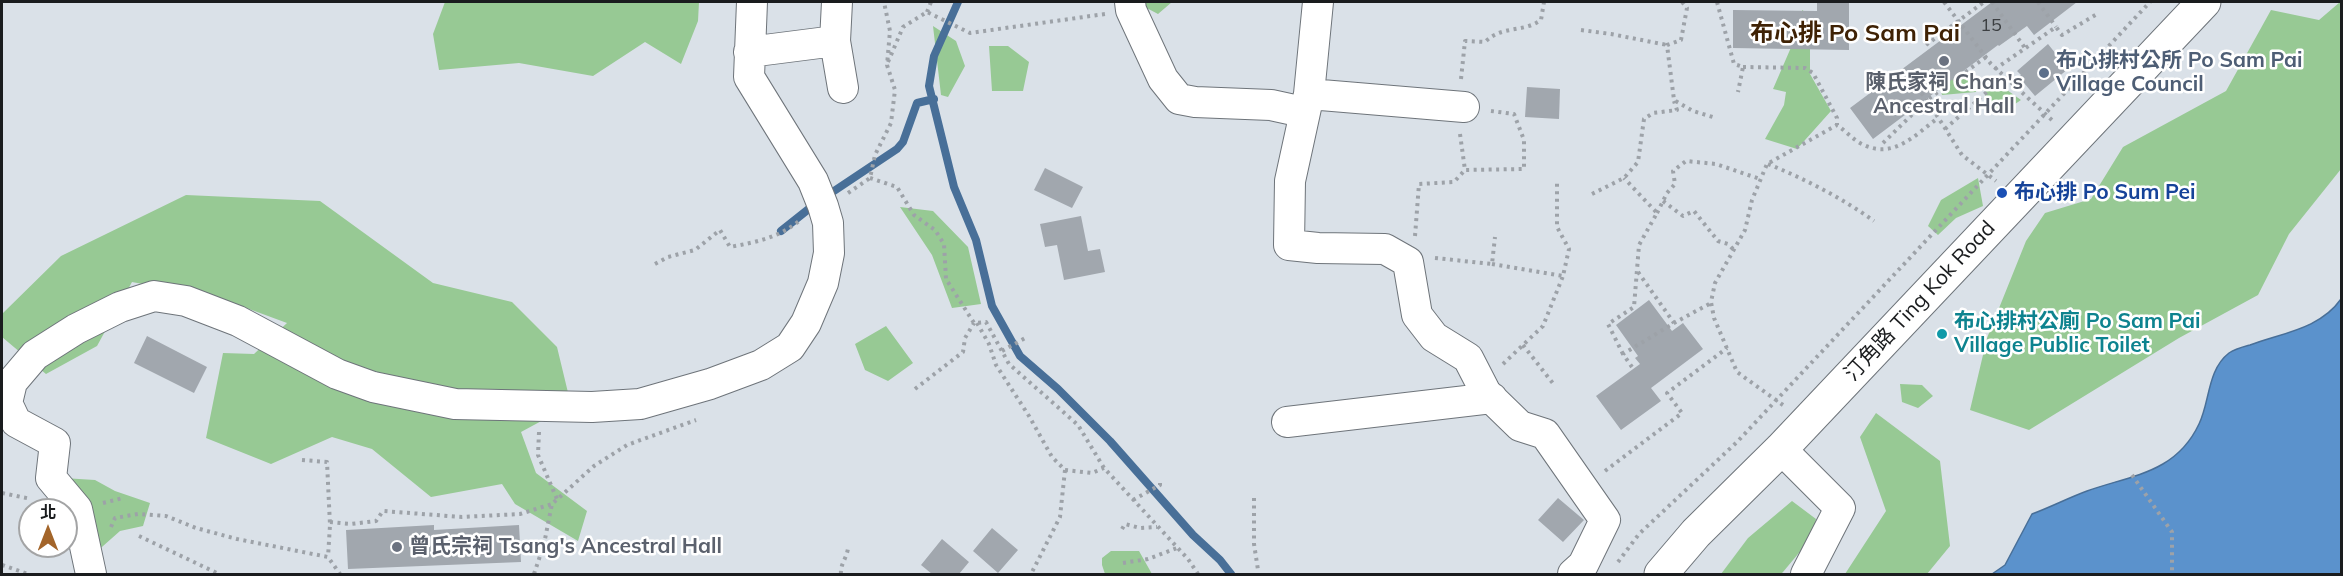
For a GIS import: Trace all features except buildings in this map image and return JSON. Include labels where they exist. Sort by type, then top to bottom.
[{"type":"main road","name":"汀角路 Ting Kok Road","points":[[1661,574],[1696,533],[1781,448],[2204,2]]},
{"type":"street","points":[[89,566],[77,509],[51,478],[55,443],[16,422],[7,404],[12,382],[35,355],[76,329],[120,307],[154,296],[186,301],[238,321],[338,374],[373,387],[455,404],[592,407],[640,404],[710,384],[761,365],[790,347],[806,323],[823,283],[829,253],[828,223],[813,181],[748,77],[752,2]]},
{"type":"street","points":[[837,2],[835,41],[843,88]]},
{"type":"street","points":[[1318,2],[1306,103],[1290,181],[1288,245],[1385,249],[1408,262],[1417,315],[1434,337],[1467,358],[1486,391],[1520,426],[1545,434],[1605,520],[1583,565],[1573,574]]},
{"type":"street","points":[[1130,6],[1163,79],[1179,99],[1195,102],[1271,105],[1306,103],[1461,107]]},
{"type":"street","points":[[749,52],[835,41]]},
{"type":"street","points":[[1287,422],[1486,391]]},
{"type":"street","points":[[1781,448],[1840,507],[1806,574]]},
{"type":"path","points":[[871,171],[875,154],[891,123],[895,90],[887,65],[890,31],[884,2]]},
{"type":"path","points":[[929,13],[931,2]]},
{"type":"path","points":[[1461,107],[1465,41],[1485,42],[1494,33],[1534,25],[1541,20],[1544,2]]},
{"type":"path","points":[[1581,30],[1667,45],[1681,40],[1684,34],[1687,8],[1682,2]]},
{"type":"path","points":[[1717,2],[1734,64],[1743,67],[1805,68],[1813,73],[1838,118],[1838,125]]},
{"type":"path","points":[[1944,2],[1995,69],[2054,121]]},
{"type":"path","points":[[1926,45],[1984,2]]},
{"type":"path","points":[[1992,2],[2025,48]]},
{"type":"path","points":[[2038,2],[2062,35],[2097,14]]},
{"type":"path","points":[[1614,566],[1639,534],[1737,442],[1986,174],[2150,2]]},
{"type":"path","points":[[929,13],[970,33],[1130,6]]},
{"type":"path","points":[[887,65],[903,27],[929,13]]},
{"type":"path","points":[[1995,69],[2056,27]]},
{"type":"path","points":[[1592,194],[1624,177],[1638,162],[1644,119],[1653,113],[1677,110],[1667,45]]},
{"type":"path","points":[[1883,143],[1927,100],[1986,57]]},
{"type":"path","points":[[1738,92],[1743,67]]},
{"type":"path","points":[[1902,70],[1927,100],[1962,155],[1996,182]]},
{"type":"path","points":[[1945,129],[2004,77]]},
{"type":"path","points":[[1674,100],[1693,111],[1716,118]]},
{"type":"path","points":[[1838,125],[1862,145],[1877,149],[1898,148],[1938,118]]},
{"type":"path","points":[[1786,407],[1737,372],[1714,318],[1711,303],[1714,283],[1745,230],[1752,200],[1767,164],[1838,125]]},
{"type":"path","points":[[1632,368],[1608,324],[1634,307],[1639,245],[1667,193],[1676,184],[1673,171],[1686,161],[1716,164],[1760,179]]},
{"type":"path","points":[[1767,164],[1790,173],[1854,207],[1874,221]]},
{"type":"path","points":[[1415,243],[1419,184],[1454,182],[1465,170]]},
{"type":"path","points":[[1624,177],[1657,213]]},
{"type":"path","points":[[870,178],[897,187],[914,215],[935,230],[944,244],[946,279],[989,344],[996,365],[1052,457],[1065,470],[1092,473],[1104,468]]},
{"type":"path","points":[[1486,391],[1523,345],[1543,326],[1563,276],[1569,249],[1557,227],[1557,181]]},
{"type":"path","points":[[655,264],[668,257],[695,250],[720,230],[730,247],[770,239],[788,230],[813,210],[821,200]]},
{"type":"path","points":[[1663,201],[1683,216],[1694,211],[1718,241],[1728,244],[1734,250]]},
{"type":"path","points":[[1492,264],[1495,237]]},
{"type":"path","points":[[1426,256],[1563,276]]},
{"type":"path","points":[[1637,271],[1674,323]]},
{"type":"path","points":[[1623,354],[1711,303]]},
{"type":"path","points":[[975,323],[986,322],[1009,364],[1078,425],[1104,468],[1188,559],[1198,574]]},
{"type":"path","points":[[915,389],[963,352],[965,338],[975,323]]},
{"type":"path","points":[[1002,351],[1027,337]]},
{"type":"path","points":[[1523,345],[1555,386]]},
{"type":"path","points":[[1582,488],[1682,413],[1667,393],[1727,348]]},
{"type":"path","points":[[542,406],[537,441],[538,455],[558,499]]},
{"type":"path","points":[[302,460],[327,462],[330,522],[328,556],[340,574]]},
{"type":"path","points":[[1031,574],[1060,517],[1065,470]]},
{"type":"path","points":[[2132,475],[2172,532],[2172,574]]},
{"type":"path","points":[[1134,499],[1158,486],[1160,479]]},
{"type":"path","points":[[1254,498],[1254,544],[1258,570]]},
{"type":"path","points":[[330,522],[351,524],[376,521],[383,511],[462,517],[520,514],[552,504]]},
{"type":"path","points":[[89,566],[101,551],[115,518],[138,514],[166,516],[196,528],[237,539],[328,556]]},
{"type":"path","points":[[1122,529],[1125,524],[1140,528],[1158,527]]},
{"type":"path","points":[[139,536],[219,574]]},
{"type":"path","points":[[841,574],[840,567],[848,548]]},
{"type":"path","points":[[1123,563],[1148,559],[1177,548]]},
{"type":"path","points":[[2,565],[28,574]]},
{"type":"green space","points":[[445,2],[699,2],[698,21],[681,64],[645,42],[593,76],[519,63],[439,70],[433,34]]},
{"type":"green space","points":[[1141,2],[1172,2],[1158,14],[1141,5]]},
{"type":"green space","points":[[2340,2],[2341,169],[2289,234],[2258,295],[2179,338],[2029,430],[1970,410],[1987,338],[2026,241],[2045,213],[2091,199],[2123,147],[2226,91],[2271,10],[2319,20]]},
{"type":"green space","points":[[1802,10],[1810,15],[1810,74],[1831,111],[1797,149],[1765,139],[1784,105],[1786,92],[1773,89],[1802,22]]},
{"type":"green space","points":[[933,26],[956,41],[965,66],[948,97],[941,95]]},
{"type":"green space","points":[[989,46],[1008,46],[1029,62],[1023,91],[992,91]]},
{"type":"green space","points":[[1952,69],[1971,78],[1976,92],[1942,95],[1936,73]]},
{"type":"green space","points":[[1985,87],[2007,90],[2021,100],[2003,112],[1985,111]]},
{"type":"green space","points":[[1978,178],[1983,206],[1956,218],[1938,235],[1928,226],[1941,200]]},
{"type":"green space","points":[[186,195],[320,201],[433,283],[512,302],[557,347],[571,405],[521,432],[536,473],[587,511],[578,541],[515,504],[502,484],[431,497],[372,449],[332,437],[271,464],[206,438],[223,353],[254,354],[287,323],[222,299],[132,282],[97,346],[46,374],[2,337],[2,314],[61,256]]},
{"type":"green space","points":[[900,207],[933,211],[968,247],[981,304],[952,308],[932,255]]},
{"type":"green space","points":[[886,326],[913,363],[888,381],[865,370],[855,344]]},
{"type":"green space","points":[[1900,384],[1922,385],[1933,396],[1918,408],[1902,402]]},
{"type":"green space","points":[[1876,413],[1940,461],[1950,546],[1927,574],[1845,574],[1886,511],[1860,437]]},
{"type":"green space","points":[[63,478],[95,480],[115,491],[150,503],[143,526],[120,531],[94,554],[78,529],[78,498],[48,498]]},
{"type":"green space","points":[[1792,501],[1816,519],[1813,536],[1783,572],[1781,574],[1721,574],[1748,538]]},
{"type":"green space","points":[[1111,551],[1139,551],[1152,574],[1105,574],[1102,558]]},
{"type":"water","points":[[2341,299],[2341,574],[1992,574],[2005,565],[2032,514],[2087,491],[2151,470],[2178,453],[2199,424],[2213,377],[2222,360],[2229,353],[2311,324],[2332,309]]},
{"type":"waterway","points":[[958,2],[934,56],[929,86],[954,187],[976,240],[992,306],[1020,356],[1058,389],[1110,441],[1193,535],[1220,560],[1231,574]]},
{"type":"waterway","points":[[825,197],[897,149],[903,142],[917,103],[934,99]]},
{"type":"waterway","points":[[781,231],[815,204]]},
{"type":"place","name":"陳氏家祠 Chan's Ancestral Hall","points":[[1944,61]]},
{"type":"place","name":"布心排村公所 Po Sam Pai Village Council","points":[[2044,73]]},
{"type":"place","name":"布心排 Po Sum Pei","points":[[2002,193]]},
{"type":"place","name":"布心排村公廁 Po Sam Pai Village Public Toilet","points":[[1942,334]]},
{"type":"place","name":"曾氏宗祠 Tsang's Ancestral Hall","points":[[397,547]]},
{"type":"district","name":"布心排 Po Sam Pai","points":[[1855,34]]}]
